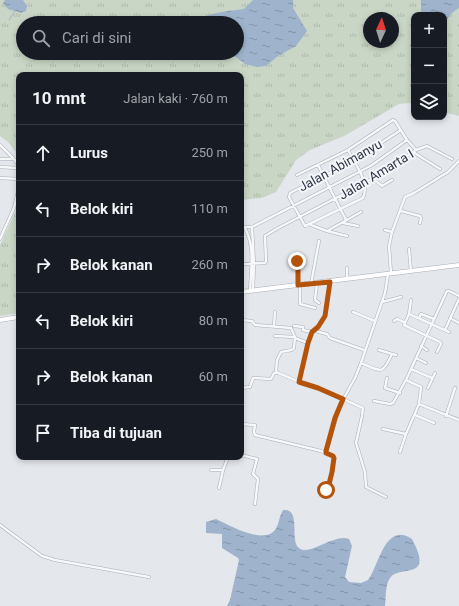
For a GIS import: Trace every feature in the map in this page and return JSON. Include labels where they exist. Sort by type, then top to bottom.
[{"type":"street","points":[[297,175],[348,150],[393,120],[416,150]]},
{"type":"street","name":"Jalan Abimanyu","points":[[293,205],[289,196],[290,193],[353,161],[401,130]]},
{"type":"street","points":[[251,236],[245,228],[252,227],[372,165],[407,140]]},
{"type":"street","points":[[0,145],[16,162]]},
{"type":"street","name":"Jalan Amarta I","points":[[252,263],[264,263],[266,261],[265,236],[335,198],[365,184],[412,152],[427,146],[452,159]]},
{"type":"street","points":[[293,205],[305,226],[363,198],[365,194],[365,184],[348,150]]},
{"type":"street","points":[[412,152],[440,169]]},
{"type":"street","points":[[0,159],[13,159]]},
{"type":"street","points":[[326,453],[335,418],[361,363],[364,350],[385,293],[389,274],[389,250],[392,232],[401,211],[404,199],[407,195],[414,193],[448,172],[459,162]]},
{"type":"street","points":[[318,165],[346,220]]},
{"type":"street","points":[[0,167],[16,168]]},
{"type":"street","points":[[0,178],[16,179]]},
{"type":"street","points":[[372,178],[382,186],[392,180]]},
{"type":"street","points":[[0,239],[14,208],[16,200]]},
{"type":"street","points":[[401,211],[420,216],[420,223]]},
{"type":"street","points":[[327,231],[361,212]]},
{"type":"street","points":[[342,222],[358,226]]},
{"type":"street","points":[[310,224],[327,231],[347,236]]},
{"type":"street","points":[[251,291],[252,227]]},
{"type":"street","points":[[385,230],[392,232]]},
{"type":"street","points":[[311,284],[319,241]]},
{"type":"street","points":[[409,249],[411,271]]},
{"type":"street","points":[[292,260],[298,262],[300,304],[315,308]]},
{"type":"street","points":[[244,264],[252,263]]},
{"type":"street","points":[[244,292],[459,265]]},
{"type":"street","points":[[347,268],[347,280]]},
{"type":"street","points":[[299,382],[308,343],[325,316],[330,282]]},
{"type":"street","points":[[317,283],[315,300],[319,303]]},
{"type":"street","points":[[374,401],[390,404],[400,392],[447,291],[449,291],[459,297],[445,330]]},
{"type":"street","points":[[382,302],[401,297]]},
{"type":"street","points":[[404,322],[409,314],[411,300]]},
{"type":"street","points":[[274,326],[275,312]]},
{"type":"street","points":[[353,312],[375,321]]},
{"type":"street","points":[[409,314],[449,332]]},
{"type":"street","points":[[419,318],[421,314],[434,320]]},
{"type":"street","points":[[0,320],[16,317]]},
{"type":"street","points":[[450,318],[459,323]]},
{"type":"street","points":[[394,321],[397,319],[404,322],[404,325],[441,343],[437,352]]},
{"type":"street","points":[[244,320],[252,321],[256,325],[291,328],[295,338],[294,348],[292,350],[285,350],[278,355],[276,365],[277,373]]},
{"type":"street","points":[[294,326],[303,327],[303,330],[327,334],[330,338],[364,350]]},
{"type":"street","points":[[275,336],[295,338],[308,343]]},
{"type":"street","points":[[421,346],[427,350]]},
{"type":"street","points":[[380,350],[396,355]]},
{"type":"street","points":[[361,363],[380,370],[386,367],[392,354]]},
{"type":"street","points":[[416,358],[426,363]]},
{"type":"street","points":[[411,369],[432,378]]},
{"type":"street","points":[[244,388],[250,387],[253,378],[271,379],[274,373],[277,373]]},
{"type":"street","points":[[277,373],[318,388],[363,408],[356,443],[365,472],[365,485],[366,487],[386,497]]},
{"type":"street","points":[[428,388],[435,373]]},
{"type":"street","points":[[387,378],[385,387],[400,392]]},
{"type":"street","points":[[400,452],[419,404],[421,387],[406,380]]},
{"type":"street","points":[[446,416],[455,388]]},
{"type":"street","points":[[419,404],[459,420]]},
{"type":"street","points":[[415,415],[434,423]]},
{"type":"street","points":[[244,424],[255,425],[255,435],[333,456],[332,472],[328,488],[326,490]]},
{"type":"street","points":[[383,429],[406,434]]},
{"type":"street","points":[[244,455],[257,460],[253,474],[258,479],[255,504]]},
{"type":"street","points":[[219,488],[227,460]]},
{"type":"street","points":[[211,470],[223,470]]},
{"type":"street","points":[[0,525],[42,556],[55,560],[149,577]]},
{"type":"green space","points":[[0,0],[459,0],[459,116],[447,113],[447,12],[411,12],[411,103],[399,104],[344,136],[310,150],[296,160],[276,192],[262,198],[244,200],[244,72],[16,72],[16,152],[8,142],[0,136]]},
{"type":"green space","points":[[16,210],[16,313],[0,316],[0,245]]},
{"type":"water","points":[[5,0],[23,0],[27,6],[26,11],[21,13],[8,9],[3,3]]},
{"type":"water","points":[[253,0],[293,0],[293,8],[307,31],[296,46],[278,56],[266,66],[257,67],[245,64],[240,60],[244,60],[244,16],[208,16],[226,11],[244,9]]},
{"type":"water","points":[[421,0],[459,0],[459,8],[450,15],[447,22],[447,12],[421,12]]},
{"type":"water","points":[[283,510],[289,511],[292,514],[294,519],[296,544],[303,550],[315,548],[336,539],[349,539],[352,546],[345,577],[349,582],[361,583],[368,580],[384,548],[389,540],[395,536],[403,535],[412,539],[420,561],[418,567],[394,574],[390,578],[386,588],[385,606],[227,606],[230,600],[239,560],[222,548],[222,534],[206,533],[206,522],[216,519],[254,535],[270,534],[275,530]]},
{"type":"waterway","points":[[9,20],[15,11]]},
{"type":"route","points":[[297,261],[298,285],[330,282],[325,316],[315,331],[312,332],[299,382],[318,388],[343,399],[335,418],[326,451],[326,453],[334,458],[328,488],[326,490]]}]
